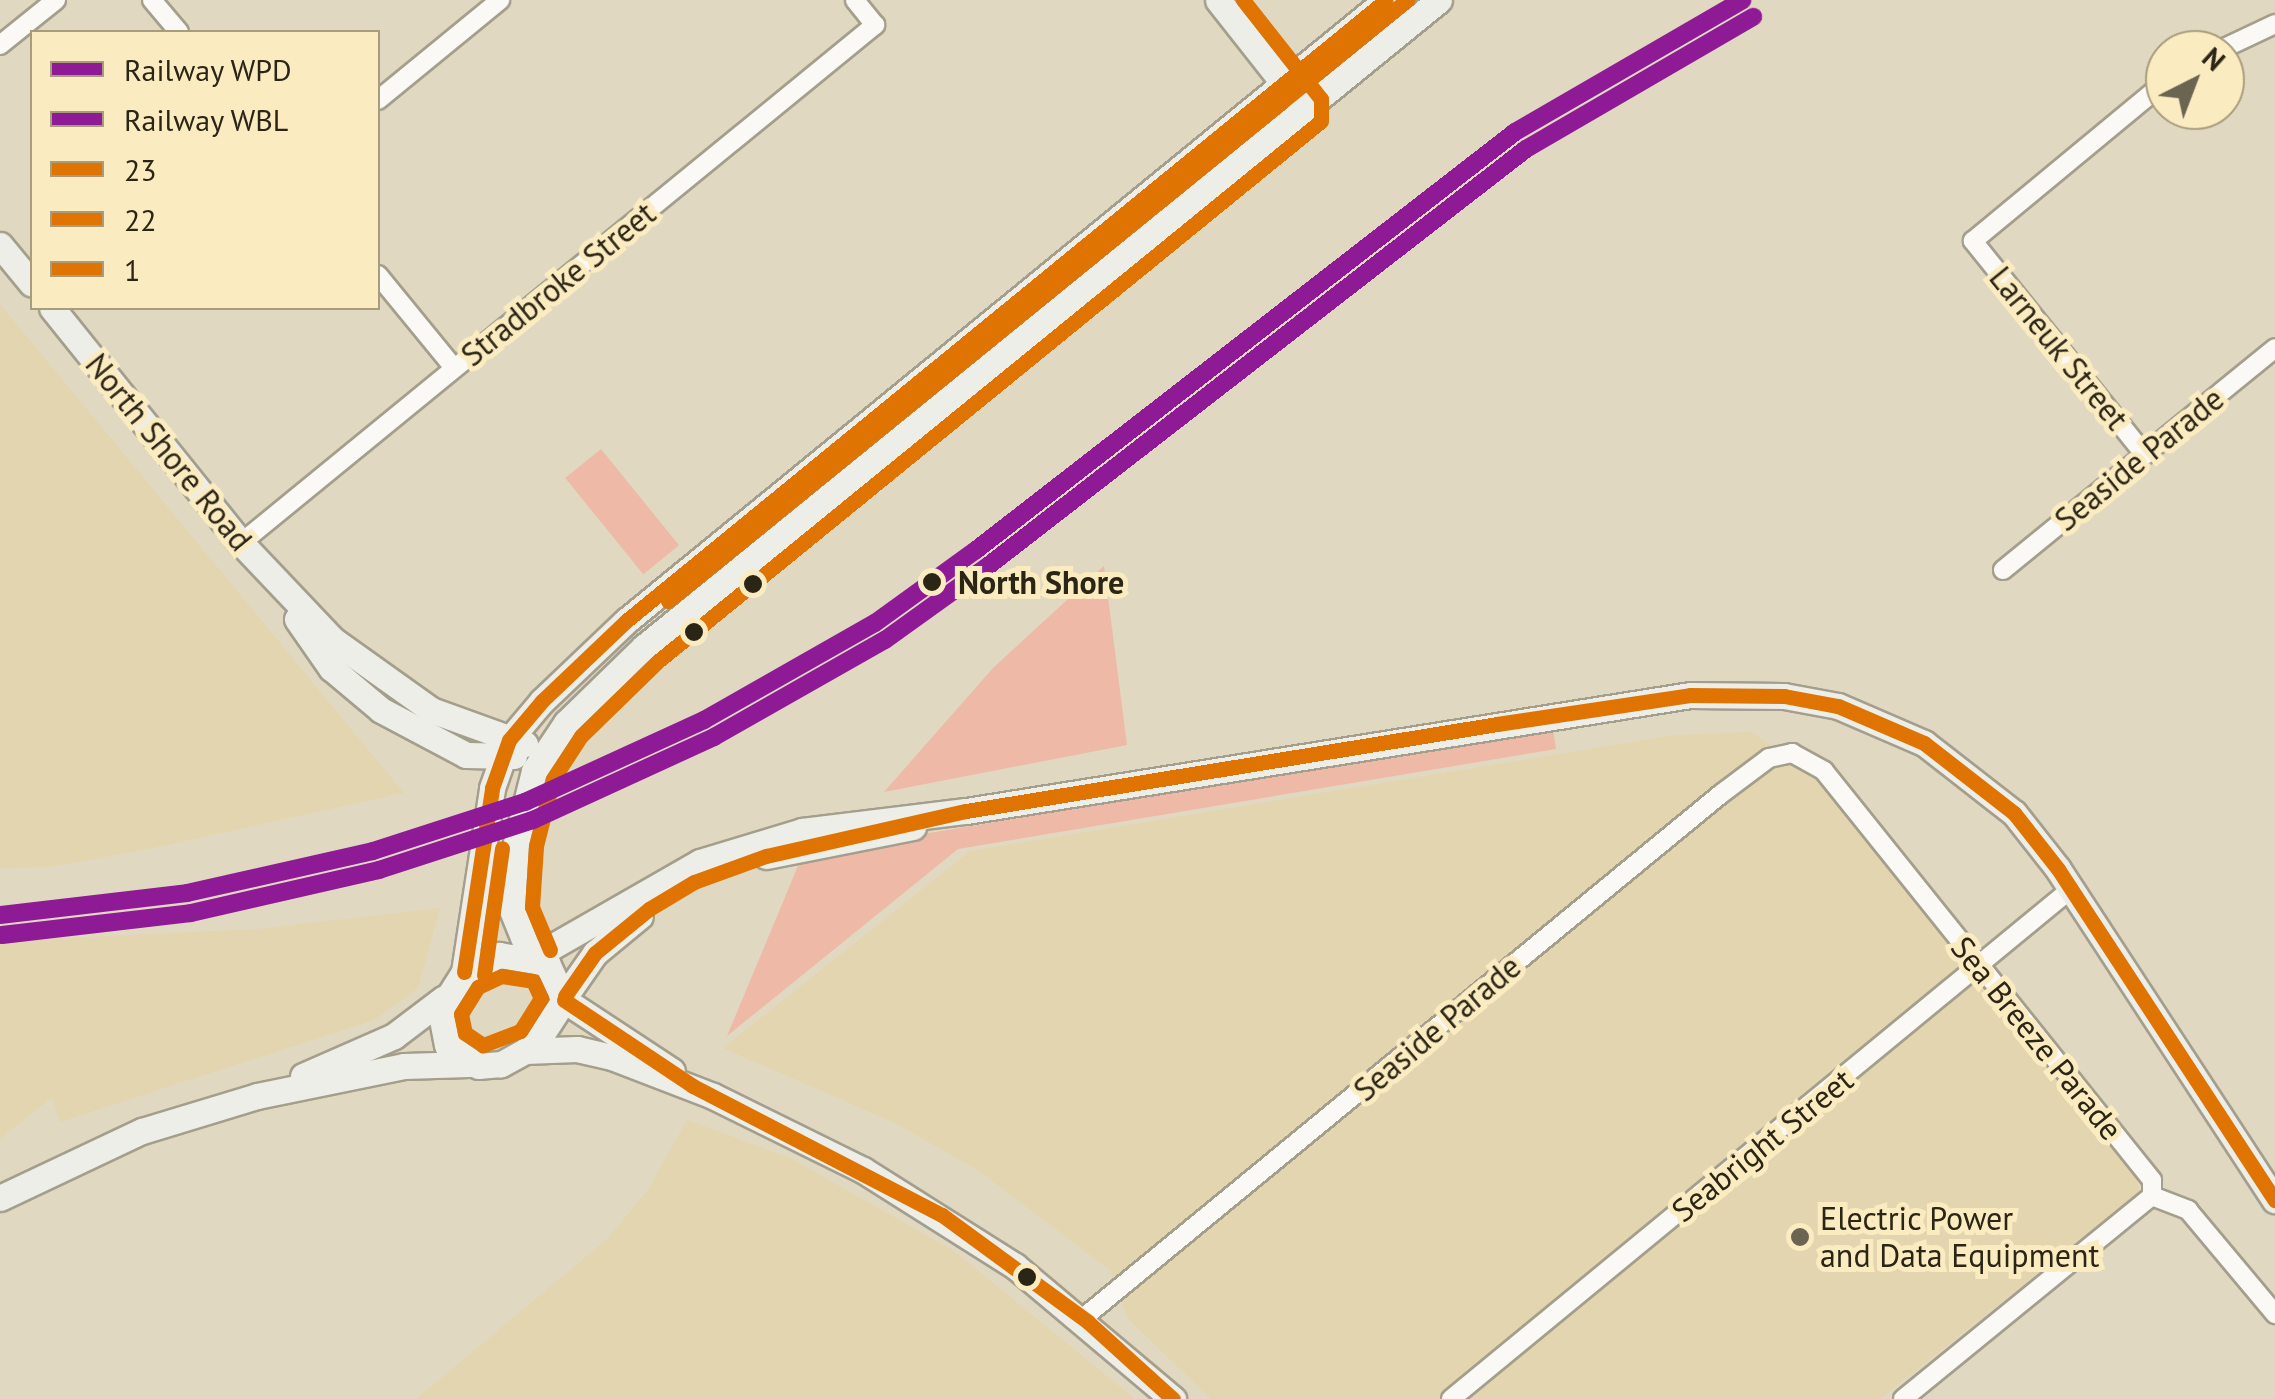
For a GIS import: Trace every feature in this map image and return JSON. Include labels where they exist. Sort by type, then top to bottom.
[{"type":"main road","points":[[1218,0],[1304,110]]},
{"type":"main road","points":[[464,972],[488,803],[505,749],[626,621],[1386,0]]},
{"type":"main road","points":[[1172,1399],[1083,1318],[942,1216],[693,1086],[565,998],[553,969],[532,957],[512,910],[510,885],[528,788],[545,749],[644,647],[1439,0]]},
{"type":"main road","points":[[0,244],[30,282]]},
{"type":"main road","name":"North Shore Road","points":[[54,310],[286,596],[331,668],[381,710],[466,754],[545,749]]},
{"type":"main road","points":[[0,1198],[142,1130],[258,1096],[404,1066],[495,1066],[526,1052],[546,1032],[565,998],[617,933],[694,882],[766,856],[966,812],[1648,701],[1756,693],[1838,706],[1924,743],[1999,798],[2071,889],[2275,1200]]},
{"type":"main road","points":[[258,1096],[394,1036],[444,998],[464,972],[499,955],[532,957],[571,941],[681,872],[740,846],[871,818],[966,812]]},
{"type":"main road","points":[[444,998],[442,1033],[469,1064]]},
{"type":"main road","points":[[526,1052],[590,1051],[693,1086]]},
{"type":"street","points":[[0,45],[56,0]]},
{"type":"street","points":[[152,0],[177,30]]},
{"type":"street","points":[[380,98],[500,0]]},
{"type":"street","name":"Stradbroke Street","points":[[241,543],[875,25],[855,0]]},
{"type":"street","points":[[2245,38],[2275,24]]},
{"type":"street","name":"Larneuk Street","points":[[2145,98],[1972,241],[2145,454]]},
{"type":"street","points":[[380,276],[454,368]]},
{"type":"street","name":"Seaside Parade","points":[[2003,570],[2274,351]]},
{"type":"street","name":"Seaside Parade","points":[[1083,1318],[1752,770],[1778,754],[1798,754]]},
{"type":"street","name":"Sea Breeze Parade","points":[[1798,754],[1824,771],[2152,1180],[2152,1196]]},
{"type":"street","name":"Seabright Street","points":[[1451,1399],[2071,889]]},
{"type":"street","points":[[1903,1399],[2152,1196],[2188,1210],[2275,1314]]},
{"type":"shaded area","points":[[0,304],[404,793],[148,849],[51,867],[0,868]]},
{"type":"shaded area","points":[[601,449],[679,545],[643,574],[565,478]]},
{"type":"shaded area","points":[[1104,566],[1127,745],[884,792],[993,668]]},
{"type":"shaded area","points":[[1553,729],[1556,749],[958,849],[727,1036],[803,854]]},
{"type":"shaded area","points":[[1752,732],[1816,779],[2137,1170],[2139,1192],[1880,1399],[1211,1399],[1128,1319],[1111,1271],[979,1171],[895,1123],[723,1048],[970,851],[1674,735]]},
{"type":"shaded area","points":[[440,908],[418,988],[374,1020],[60,1122],[52,1097],[0,1139],[0,941],[258,929]]},
{"type":"shaded area","points":[[687,1120],[792,1159],[954,1251],[1135,1399],[416,1399],[607,1239],[647,1191]]},
{"type":"rail line","name":"WPD","points":[[0,915],[187,893],[373,851],[525,802],[704,720],[875,623],[976,550],[1515,132],[1743,0]]},
{"type":"rail line","name":"WBL","points":[[2,935],[191,913],[379,870],[533,820],[714,737],[885,640],[988,566],[1526,149],[1753,17]]},
{"type":"transit line","name":"22","points":[[550,950],[532,907],[536,846],[553,779],[581,736],[657,662],[1321,121],[1321,99],[1243,0]]},
{"type":"transit line","name":"23","points":[[464,972],[492,788],[509,740],[542,701],[626,621],[1386,0]]},
{"type":"transit line","name":"1","points":[[668,601],[1407,0]]},
{"type":"transit line","name":"23","points":[[565,996],[595,953],[649,909],[694,882],[766,856],[966,811],[1497,724],[1690,695],[1784,696],[1838,706],[1924,743],[2014,813],[2058,869],[2275,1200]]},
{"type":"transit line","name":"22","points":[[484,975],[502,848]]},
{"type":"transit line","name":"22","points":[[502,976],[533,981],[541,998],[520,1031],[483,1045],[465,1033],[461,1014],[478,987],[502,976]]},
{"type":"transit line","name":"23","points":[[564,1000],[693,1086],[942,1215],[1088,1322],[1173,1399]]},
{"type":"place","name":"North Shore","points":[[932,582]]},
{"type":"place","name":"Electric Power and Data Equipment","points":[[1800,1237]]}]
